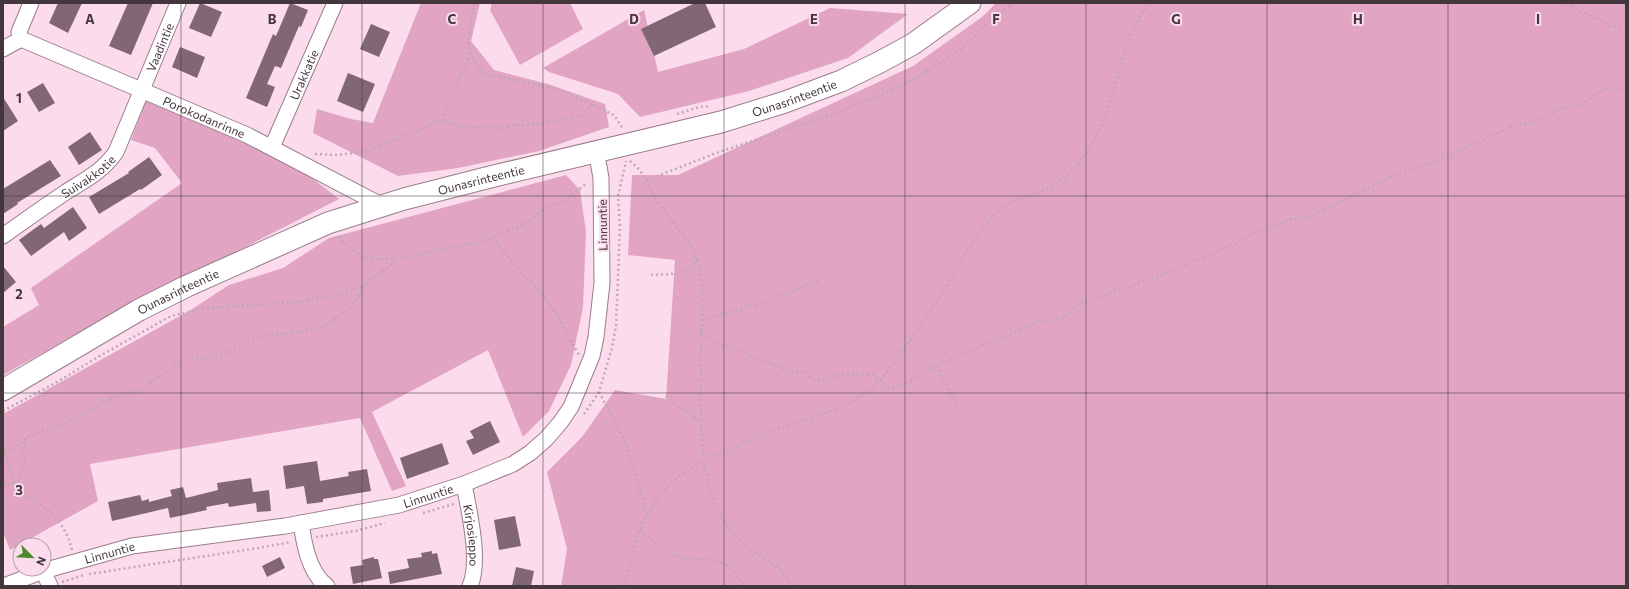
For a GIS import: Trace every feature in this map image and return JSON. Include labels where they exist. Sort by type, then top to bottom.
[{"type":"street","points":[[3,49],[21,39],[19,32],[30,3]]},
{"type":"street","name":"Vaadintie","points":[[141,91],[178,3]]},
{"type":"street","name":"Urakkatie","points":[[272,147],[335,3]]},
{"type":"street","name":"Ounasrinteentie","points":[[3,390],[139,310],[173,293],[330,222],[383,206],[596,150],[721,122],[785,102],[841,81],[913,44],[970,3]]},
{"type":"street","name":"Porokodanrinne","points":[[21,39],[210,119],[272,147],[383,206]]},
{"type":"street","name":"Suivakkotie","points":[[3,236],[102,169],[116,152],[141,91]]},
{"type":"street","name":"Linnuntie","points":[[52,568],[132,546],[301,523],[399,504],[464,484],[513,464],[530,453],[546,439],[571,407],[588,365],[596,337],[602,283],[601,178],[596,150]]},
{"type":"street","name":"Kirjosieppo","points":[[464,484],[475,559],[474,577],[470,586]]},
{"type":"street","points":[[301,523],[303,539],[313,567],[321,581],[327,586]]},
{"type":"street","name":"Linnuntie","points":[[4,586],[27,577]]},
{"type":"path","points":[[474,3],[468,45],[470,54],[477,65],[486,74],[552,88],[592,104],[614,115],[623,130],[630,128]]},
{"type":"path","points":[[646,180],[719,152],[828,116],[902,86],[961,50],[980,30],[1013,3]]},
{"type":"path","points":[[624,586],[640,530],[647,516],[667,486],[704,460],[781,428],[821,415],[854,400],[872,388],[927,317],[966,251],[994,215],[1006,204],[1015,199],[1047,189],[1070,174],[1081,161],[1096,136],[1108,106],[1134,29],[1141,14],[1149,3]]},
{"type":"path","points":[[1562,3],[1590,16],[1592,19],[1599,18],[1609,26],[1626,28]]},
{"type":"path","points":[[442,120],[470,54]]},
{"type":"path","points":[[701,332],[714,343],[746,353],[753,358],[769,362],[792,373],[805,372],[813,380],[821,380],[844,374],[874,375],[889,388],[906,385],[936,366],[1038,322],[1064,318],[1077,305],[1172,271],[1239,242],[1252,234],[1291,219],[1306,218],[1392,177],[1453,154],[1514,125],[1533,122],[1562,108],[1577,106],[1605,89],[1626,89]]},
{"type":"path","points":[[290,156],[320,154],[338,155],[368,150],[442,120],[464,127],[502,128],[514,125],[532,125],[584,115],[592,104]]},
{"type":"path","points":[[670,116],[699,107],[714,106]]},
{"type":"path","points":[[582,418],[598,392],[612,348],[616,326],[620,226],[618,196],[626,158],[641,170],[658,202],[688,241],[698,259],[701,272],[702,446],[706,473],[713,498],[733,535],[748,548],[777,567],[792,586]]},
{"type":"path","points":[[330,222],[345,244],[353,250],[375,260],[396,259],[466,244],[475,244],[529,222],[543,209],[564,201],[588,183],[601,178]]},
{"type":"path","points":[[493,236],[505,254],[543,295],[582,360],[588,365]]},
{"type":"path","points":[[75,562],[70,543],[63,527],[54,515],[42,505],[25,495],[16,486],[4,451],[18,446],[27,437],[77,418],[123,393],[142,391],[145,387],[190,356],[207,359],[228,352],[262,336],[305,331],[325,324],[350,309],[369,280],[388,267],[396,259]]},
{"type":"path","points":[[651,275],[679,273],[686,270],[698,259]]},
{"type":"path","points":[[702,320],[762,303],[818,281]]},
{"type":"path","points":[[3,412],[59,381],[98,356],[171,316],[206,308],[298,302],[339,294],[364,286]]},
{"type":"path","points":[[936,366],[956,403]]},
{"type":"path","points":[[598,392],[626,443],[647,516]]},
{"type":"path","points":[[666,396],[676,406],[687,411],[701,423]]},
{"type":"path","points":[[16,486],[26,459],[23,450],[27,437]]},
{"type":"path","points":[[3,483],[16,486]]},
{"type":"path","points":[[417,514],[438,510],[467,499]]},
{"type":"path","points":[[50,586],[88,574],[258,548],[356,531],[390,521]]},
{"type":"path","points":[[640,530],[656,546],[673,554],[690,559],[713,559],[726,565],[746,586]]},
{"type":"shaded area","points":[[421,3],[480,3],[471,41],[494,70],[548,84],[605,104],[609,127],[539,151],[458,168],[398,176],[313,133],[317,109],[351,119],[373,123]]},
{"type":"shaded area","points":[[492,3],[570,3],[583,29],[520,65],[490,10]]},
{"type":"shaded area","points":[[996,3],[1626,3],[1626,586],[561,586],[567,549],[547,472],[582,437],[615,390],[666,399],[675,260],[628,255],[632,175],[678,175],[913,66],[982,17]]},
{"type":"shaded area","points":[[830,8],[908,14],[848,58],[749,91],[640,117],[618,94],[549,72],[543,68],[644,10],[658,72],[744,49]]},
{"type":"shaded area","points":[[146,101],[272,147],[339,199],[104,319],[3,375],[3,327],[39,305],[31,288],[182,183],[155,148],[131,140]]},
{"type":"shaded area","points":[[566,175],[580,190],[586,232],[583,307],[571,365],[549,411],[523,437],[488,350],[372,412],[406,486],[392,491],[360,418],[90,464],[98,501],[33,537],[12,537],[12,549],[10,550],[3,532],[3,414],[189,311],[229,285],[283,268],[329,238]]},
{"type":"building","points":[[58,3],[82,3],[68,33],[49,23]]},
{"type":"building","points":[[128,3],[153,3],[131,55],[109,46]]},
{"type":"building","points":[[200,3],[222,12],[211,37],[189,28]]},
{"type":"building","points":[[290,3],[308,10],[301,27],[299,26],[281,68],[275,66],[267,84],[275,87],[267,107],[246,98],[273,34],[276,36]]},
{"type":"building","points":[[695,3],[705,3],[716,27],[654,56],[641,29]]},
{"type":"building","points":[[371,24],[390,32],[379,57],[360,49]]},
{"type":"building","points":[[180,47],[205,57],[197,78],[172,67]]},
{"type":"building","points":[[348,73],[375,84],[363,112],[337,101]]},
{"type":"building","points":[[43,83],[55,103],[39,112],[27,92]]},
{"type":"building","points":[[3,97],[18,121],[3,131]]},
{"type":"building","points":[[90,132],[102,150],[79,165],[68,147]]},
{"type":"building","points":[[149,157],[162,175],[141,190],[140,189],[99,214],[89,197],[129,173],[128,172]]},
{"type":"building","points":[[50,160],[61,176],[17,203],[18,204],[3,214],[3,189]]},
{"type":"building","points":[[73,207],[87,228],[69,241],[64,232],[31,256],[19,240],[41,224],[44,228]]},
{"type":"building","points":[[3,266],[16,282],[3,293]]},
{"type":"building","points":[[490,421],[500,442],[473,455],[466,441],[474,438],[470,431]]},
{"type":"building","points":[[442,443],[449,464],[407,479],[400,458]]},
{"type":"building","points":[[317,461],[320,481],[349,476],[348,472],[367,469],[371,491],[323,499],[323,502],[307,504],[304,486],[286,489],[283,466]]},
{"type":"building","points":[[251,478],[253,492],[269,490],[271,511],[257,512],[256,503],[229,507],[228,503],[206,507],[207,510],[170,518],[168,508],[112,521],[108,502],[140,495],[142,501],[149,499],[149,502],[172,496],[170,490],[183,487],[186,498],[218,490],[217,483]]},
{"type":"building","points":[[515,516],[521,546],[499,550],[494,520]]},
{"type":"building","points":[[432,551],[432,554],[437,553],[442,574],[390,584],[388,572],[409,568],[407,559],[422,557],[421,553]]},
{"type":"building","points":[[280,557],[285,568],[267,577],[262,566]]},
{"type":"building","points":[[374,557],[374,559],[378,559],[382,578],[353,584],[350,567],[363,565],[362,560]]},
{"type":"building","points":[[516,567],[534,571],[531,586],[512,586]]}]
